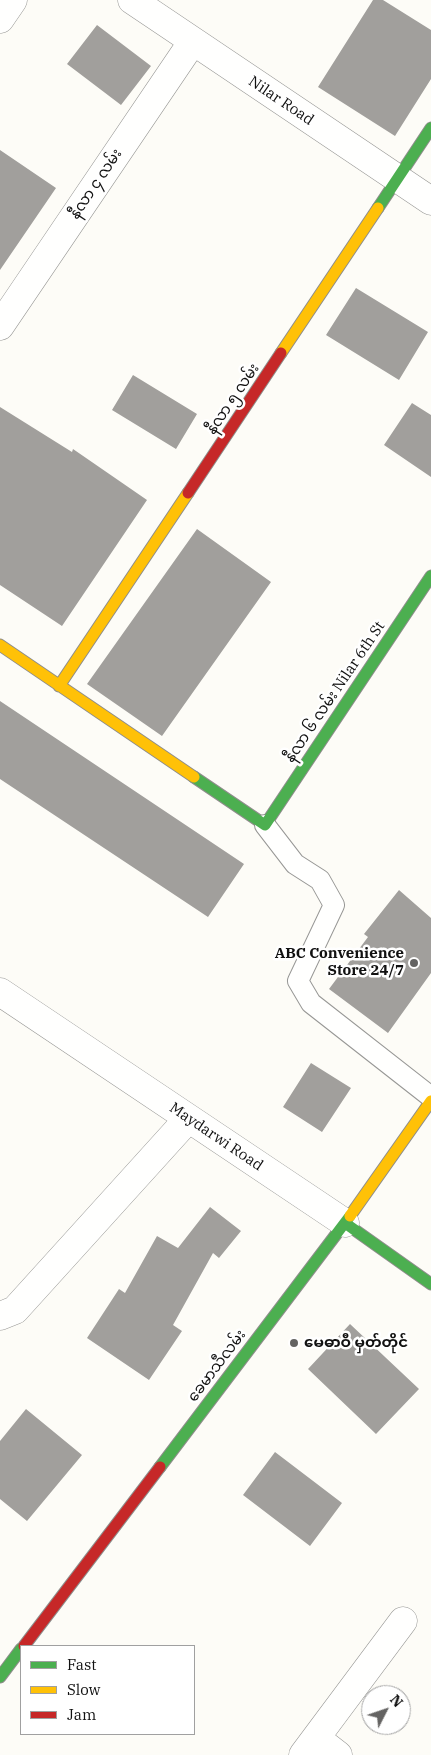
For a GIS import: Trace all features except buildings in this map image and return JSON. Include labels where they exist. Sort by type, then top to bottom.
[{"type":"street","points":[[0,19],[13,0]]},
{"type":"street","name":"Nilar Road","points":[[132,0],[431,202]]},
{"type":"street","name":"နီလာ ၄ လမ်း","points":[[0,326],[193,41]]},
{"type":"street","name":"နီလာ ၅ လမ်း","points":[[59,686],[431,128]]},
{"type":"street","name":"နီလာ ၆ လမ်း Nilar 6th St","points":[[264,825],[431,576]]},
{"type":"street","points":[[0,645],[264,825]]},
{"type":"street","name":"Maydarwi Road","points":[[0,992],[345,1223],[431,1284]]},
{"type":"street","name":"ခေမာသီလမ်း","points":[[25,1645],[345,1223],[431,1101]]},
{"type":"street","points":[[0,1316],[16,1310],[188,1119]]},
{"type":"street","points":[[338,1755],[310,1747],[403,1620]]},
{"type":"street","points":[[0,1677],[20,1650]]},
{"type":"lane","points":[[264,825],[295,864],[320,880],[334,905],[298,982],[311,1004],[431,1097]]},
{"type":"traffic: fast","points":[[378,208],[431,128]]},
{"type":"traffic: fast","points":[[194,777],[265,825],[431,576]]},
{"type":"traffic: fast","points":[[160,1467],[350,1216]]},
{"type":"traffic: fast","points":[[345,1223],[431,1284]]},
{"type":"traffic: fast","points":[[0,1677],[20,1650]]},
{"type":"traffic: slow","points":[[281,353],[378,208]]},
{"type":"traffic: slow","points":[[59,686],[188,493]]},
{"type":"traffic: slow","points":[[0,645],[194,777]]},
{"type":"traffic: slow","points":[[350,1216],[431,1101]]},
{"type":"traffic: jam","points":[[188,493],[281,353]]},
{"type":"traffic: jam","points":[[25,1645],[160,1467]]},
{"type":"place","name":"ABC Convenience Store 24/7","points":[[414,963]]},
{"type":"place","name":"မေဓာဝီ မှတ်တိုင်","points":[[294,1343]]}]
